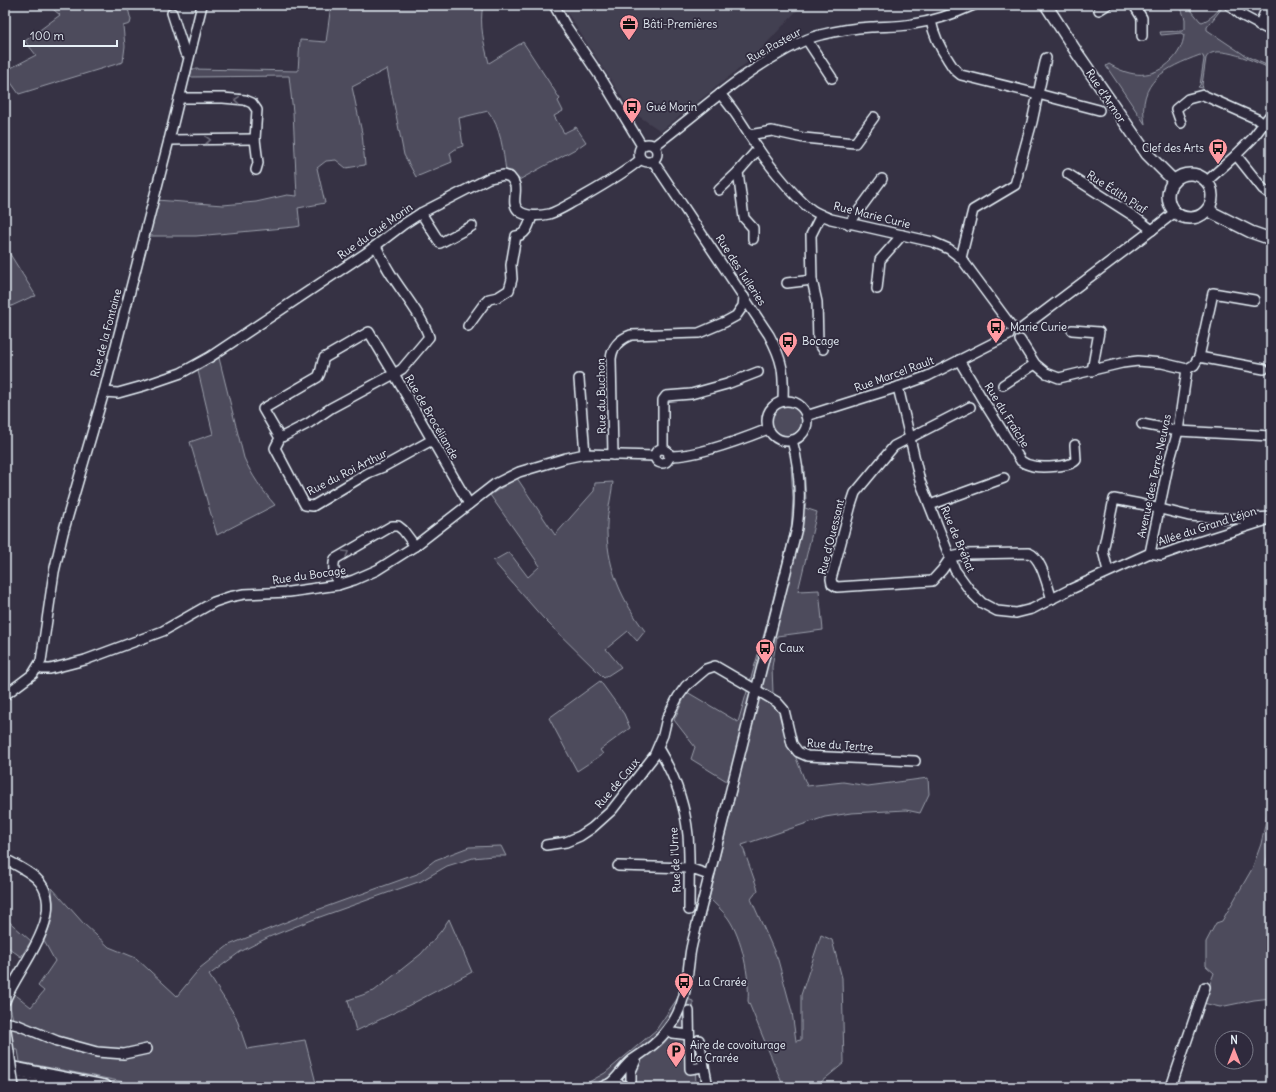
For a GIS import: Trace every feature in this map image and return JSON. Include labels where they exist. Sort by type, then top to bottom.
[{"type":"highway","points":[[5,1067],[105,1087]]},
{"type":"highway","points":[[5,1080],[41,1087]]},
{"type":"main road","name":"Rue d'Armor","points":[[1046,5],[1138,142],[1147,154],[1174,182]]},
{"type":"main road","points":[[1186,174],[1201,176],[1207,181],[1212,194],[1212,201],[1204,213],[1193,217],[1186,217],[1175,212],[1169,200],[1170,187],[1174,182],[1186,174]]},
{"type":"main road","points":[[1208,208],[1213,213],[1251,232],[1271,239]]},
{"type":"street","name":"Rue de la Fontaine","points":[[38,667],[43,654],[54,572],[63,533],[104,392],[202,5]]},
{"type":"street","points":[[554,5],[564,23],[603,81],[642,146]]},
{"type":"street","name":"Rue Pasteur","points":[[654,146],[738,79],[769,59],[807,40],[842,30],[911,25],[931,21],[944,18],[974,5]]},
{"type":"street","points":[[1134,5],[1142,18],[1142,36]]},
{"type":"street","points":[[1229,5],[1241,15],[1259,26],[1271,31]]},
{"type":"street","points":[[1259,26],[1268,5]]},
{"type":"street","points":[[172,13],[185,53],[189,55]]},
{"type":"street","points":[[931,21],[940,48],[954,70],[961,75],[1099,110]]},
{"type":"street","points":[[807,40],[832,78]]},
{"type":"street","points":[[961,258],[974,210],[1015,185],[1032,122],[1046,58]]},
{"type":"street","name":"Rue Marie Curie","points":[[720,94],[729,104],[758,149],[789,189],[810,209],[821,215],[849,224],[933,242],[949,249],[961,258],[1014,330]]},
{"type":"street","points":[[1181,123],[1176,109],[1188,99],[1203,95],[1257,119],[1263,124]]},
{"type":"street","points":[[179,98],[223,98],[245,100],[252,103],[257,110],[255,139],[258,163],[256,170]]},
{"type":"street","points":[[1207,181],[1252,139],[1271,114]]},
{"type":"street","points":[[749,135],[772,131],[804,138],[854,144],[874,117]]},
{"type":"street","points":[[169,140],[255,139]]},
{"type":"street","points":[[647,144],[654,146],[657,154],[653,160],[646,162],[639,157],[639,151],[642,146],[647,144]]},
{"type":"street","points":[[719,190],[738,172],[758,149]]},
{"type":"street","points":[[1236,155],[1263,189],[1271,195]]},
{"type":"street","points":[[468,326],[489,299],[498,297],[508,290],[512,279],[511,265],[516,236],[519,236],[526,231],[532,216],[548,214],[559,210],[600,186],[641,159]]},
{"type":"street","name":"Rue des Tuileries","points":[[653,160],[769,335],[780,359],[784,376],[783,401]]},
{"type":"street","points":[[738,172],[744,218],[753,228],[753,239]]},
{"type":"street","name":"Rue Édith Piaf","points":[[1068,174],[1135,217],[1152,230]]},
{"type":"street","name":"Rue du Gué Morin","points":[[104,392],[118,393],[144,386],[181,373],[210,357],[366,253],[421,213],[489,178],[504,175],[510,177],[515,184],[515,205],[519,211],[532,216]]},
{"type":"street","points":[[849,224],[882,179]]},
{"type":"street","name":"Rue Marcel Rault","points":[[806,416],[898,387],[928,376],[960,360],[1014,330],[1175,212]]},
{"type":"street","points":[[421,213],[440,243],[472,226]]},
{"type":"street","points":[[821,215],[811,235],[812,280],[817,302],[818,342],[823,349]]},
{"type":"street","points":[[877,289],[880,260],[902,235]]},
{"type":"street","name":"Rue de Brocéliande","points":[[376,246],[388,270],[418,313],[426,327],[429,337],[402,369],[394,374],[470,504]]},
{"type":"street","points":[[787,283],[812,280]]},
{"type":"street","points":[[1014,330],[1013,341],[1020,340],[1035,364],[1046,373],[1059,378],[1122,363],[1138,361],[1162,363],[1187,369],[1194,365],[1198,357],[1213,293],[1254,300]]},
{"type":"street","points":[[736,316],[743,306],[744,297]]},
{"type":"street","name":"Rue du Buchon","points":[[613,455],[611,359],[616,345],[626,337],[632,335],[699,333],[736,316],[745,314],[756,315]]},
{"type":"street","points":[[1072,330],[1099,332],[1092,371]]},
{"type":"street","points":[[369,332],[394,374],[280,438],[263,409],[318,377],[320,365],[324,358],[369,332]]},
{"type":"street","points":[[1198,357],[1264,369]]},
{"type":"street","name":"Rue du Fraîche","points":[[960,360],[1021,461],[1027,465],[1035,467],[1070,464],[1076,460],[1075,445]]},
{"type":"street","points":[[1003,385],[1035,364]]},
{"type":"street","name":"Avenue des Terre-Neuvas","points":[[1070,590],[1108,571],[1150,553],[1168,466],[1178,431],[1187,369]]},
{"type":"street","points":[[662,454],[664,400],[666,396],[691,394],[727,384],[758,372]]},
{"type":"street","points":[[579,379],[585,454]]},
{"type":"street","name":"Rue de Bréhat","points":[[898,387],[920,480],[955,570],[971,592],[982,603],[998,611],[1016,613],[1032,609],[1070,590]]},
{"type":"street","points":[[783,401],[791,401],[798,404],[803,409],[806,416],[807,423],[805,431],[799,437],[792,440],[785,441],[778,439],[772,435],[768,429],[768,414],[771,408],[783,401]]},
{"type":"street","points":[[911,438],[970,407]]},
{"type":"street","points":[[1142,424],[1178,431],[1271,436]]},
{"type":"street","name":"Rue du Bocage","points":[[38,667],[42,669],[50,669],[85,660],[163,631],[214,602],[229,597],[244,594],[289,592],[338,585],[354,580],[377,570],[415,546],[495,484],[519,472],[585,454],[613,455],[696,452],[715,448],[768,429]]},
{"type":"street","name":"Rue du Roi Arthur","points":[[280,438],[275,448],[306,505],[313,506],[368,473],[383,467],[432,440]]},
{"type":"street","name":"Rue d'Ouessant","points":[[911,438],[894,446],[855,493],[850,505],[830,579],[832,584],[837,587],[932,581],[951,557]]},
{"type":"street","points":[[605,1086],[616,1079],[631,1061],[656,1042],[668,1030],[677,1015],[685,994],[690,953],[798,528],[800,506],[799,488],[795,450],[792,440]]},
{"type":"street","points":[[930,505],[1004,478]]},
{"type":"street","points":[[1108,571],[1103,551],[1114,499],[1196,517],[1239,519],[1271,518]]},
{"type":"street","name":"Allée du Grand Léjon","points":[[1150,553],[1161,556],[1192,544],[1271,518]]},
{"type":"street","points":[[338,585],[333,564],[335,559],[392,526],[398,526],[403,530],[415,546]]},
{"type":"street","points":[[951,557],[965,554],[1033,554],[1038,560],[1052,599]]},
{"type":"street","points":[[658,748],[667,718],[678,697],[686,686],[706,668],[715,666],[756,689]]},
{"type":"street","points":[[5,695],[25,681],[38,667]]},
{"type":"street","name":"Rue du Tertre","points":[[756,689],[777,702],[784,710],[792,744],[798,752],[807,756],[915,761]]},
{"type":"street","name":"Rue de Caux","points":[[546,845],[566,842],[580,836],[592,828],[612,810],[627,793],[654,756],[658,748]]},
{"type":"street","name":"Rue de l'Urne","points":[[658,748],[666,760],[682,804],[688,836],[689,910]]},
{"type":"street","points":[[5,859],[37,879],[46,896],[47,910],[45,924],[40,938],[9,989],[5,1001]]},
{"type":"street","points":[[618,866],[689,868],[709,875]]},
{"type":"street","points":[[1171,1087],[1205,987]]},
{"type":"street","points":[[689,1011],[690,1069],[703,1067]]},
{"type":"street","points":[[14,1087],[5,1023],[18,1025],[57,1041],[97,1052],[124,1054],[147,1049]]},
{"type":"street","points":[[668,1030],[673,1033],[689,1035]]},
{"type":"street","points":[[699,1040],[708,1087]]},
{"type":"street","points":[[631,1087],[631,1071],[638,1057]]},
{"type":"street","points":[[605,1086],[621,1084],[627,1087]]},
{"type":"shaded area","points":[[48,5],[127,5],[131,20],[130,24],[123,26],[125,46],[123,62],[19,94],[5,74],[5,71],[36,55],[25,41],[60,15]]},
{"type":"shaded area","points":[[331,5],[483,5],[482,27],[489,63],[523,42],[560,99],[558,101],[563,111],[554,116],[564,133],[576,127],[586,142],[519,180],[512,171],[506,171],[499,132],[488,111],[459,118],[463,146],[450,153],[452,162],[416,177],[404,155],[387,69],[352,87],[362,133],[365,165],[346,168],[336,160],[326,161],[317,168],[325,203],[298,208],[300,226],[196,236],[150,236],[147,233],[156,200],[223,205],[256,202],[287,195],[297,196],[293,112],[289,76],[190,77],[192,69],[298,71],[300,40],[326,42]]},
{"type":"shaded area","points":[[562,5],[802,5],[754,57],[661,131],[631,111]]},
{"type":"shaded area","points":[[1180,5],[1187,5],[1202,22],[1214,15],[1222,5],[1224,7],[1207,27],[1207,30],[1246,56],[1271,67],[1271,69],[1237,55],[1218,52],[1211,53],[1206,58],[1202,85],[1203,88],[1198,87],[1200,85],[1204,59],[1203,56],[1200,55],[1187,60],[1165,71],[1156,78],[1150,87],[1145,97],[1145,124],[1106,66],[1109,64],[1125,72],[1141,74],[1157,71],[1165,66],[1178,52],[1183,42],[1184,35],[1181,33],[1161,35],[1160,32],[1182,31],[1185,29],[1185,19]]},
{"type":"shaded area","points":[[5,246],[36,296],[5,309]]},
{"type":"shaded area","points":[[219,358],[244,458],[250,471],[275,505],[217,535],[190,442],[213,434],[198,371]]},
{"type":"shaded area","points":[[787,406],[798,410],[802,421],[798,432],[787,436],[776,432],[772,421],[776,410]]},
{"type":"shaded area","points":[[791,466],[804,467],[805,508],[817,512],[798,591],[819,590],[823,630],[777,636],[772,667],[773,693],[788,706],[795,739],[801,750],[796,758],[807,786],[843,782],[868,786],[928,778],[929,794],[920,813],[906,810],[851,813],[825,817],[742,845],[758,890],[751,899],[778,960],[792,1012],[796,1041],[801,1040],[801,995],[821,935],[832,940],[842,978],[844,1063],[815,1087],[782,1087],[782,1083],[748,1001],[748,981],[746,969],[737,936],[728,918],[709,898],[738,783],[725,780],[691,759],[695,747],[674,720],[687,692],[738,722],[764,634],[791,530],[793,499]]},
{"type":"shaded area","points":[[517,478],[555,535],[594,491],[595,483],[613,482],[607,527],[610,560],[618,585],[630,609],[645,631],[637,641],[628,631],[606,649],[621,667],[604,678],[543,618],[493,561],[509,552],[528,577],[540,566],[490,495]]},
{"type":"shaded area","points":[[600,681],[624,714],[630,728],[600,750],[603,754],[577,771],[549,718]]},
{"type":"shaded area","points":[[1271,797],[1271,843],[1265,867],[1271,877],[1271,998],[1220,1007],[1203,1003],[1214,973],[1206,966],[1206,942],[1216,923],[1222,921],[1252,869],[1261,844]]},
{"type":"shaded area","points":[[501,846],[506,856],[473,858],[447,866],[421,881],[317,918],[269,937],[240,952],[209,975],[236,1017],[247,1049],[305,1040],[317,1087],[150,1087],[20,1062],[18,1050],[5,1049],[5,1019],[13,1019],[10,1007],[12,992],[31,1007],[44,991],[38,986],[55,961],[44,941],[52,920],[52,888],[84,924],[109,947],[136,958],[177,996],[200,968],[229,945],[306,914],[417,874],[435,860],[469,847]]},
{"type":"shaded area","points":[[5,918],[31,941],[21,957],[5,945]]},
{"type":"shaded area","points":[[449,919],[472,972],[402,1009],[356,1031],[348,1000],[374,991],[421,954],[441,931]]},
{"type":"shaded area","points":[[679,996],[693,1001],[696,1087],[580,1087],[605,1073],[656,1030]]},
{"type":"place","name":"Bâti-Premières","points":[[629,41]]},
{"type":"place","name":"Gué Morin","points":[[632,124]]},
{"type":"place","name":"Clef des Arts","points":[[1218,165]]},
{"type":"place","name":"Marie Curie","points":[[996,344]]},
{"type":"place","name":"Bocage","points":[[788,358]]},
{"type":"place","name":"Caux","points":[[765,665]]},
{"type":"place","name":"La Crarée","points":[[684,999]]},
{"type":"place","name":"Aire de covoiturage La Crarée","points":[[676,1068]]}]
